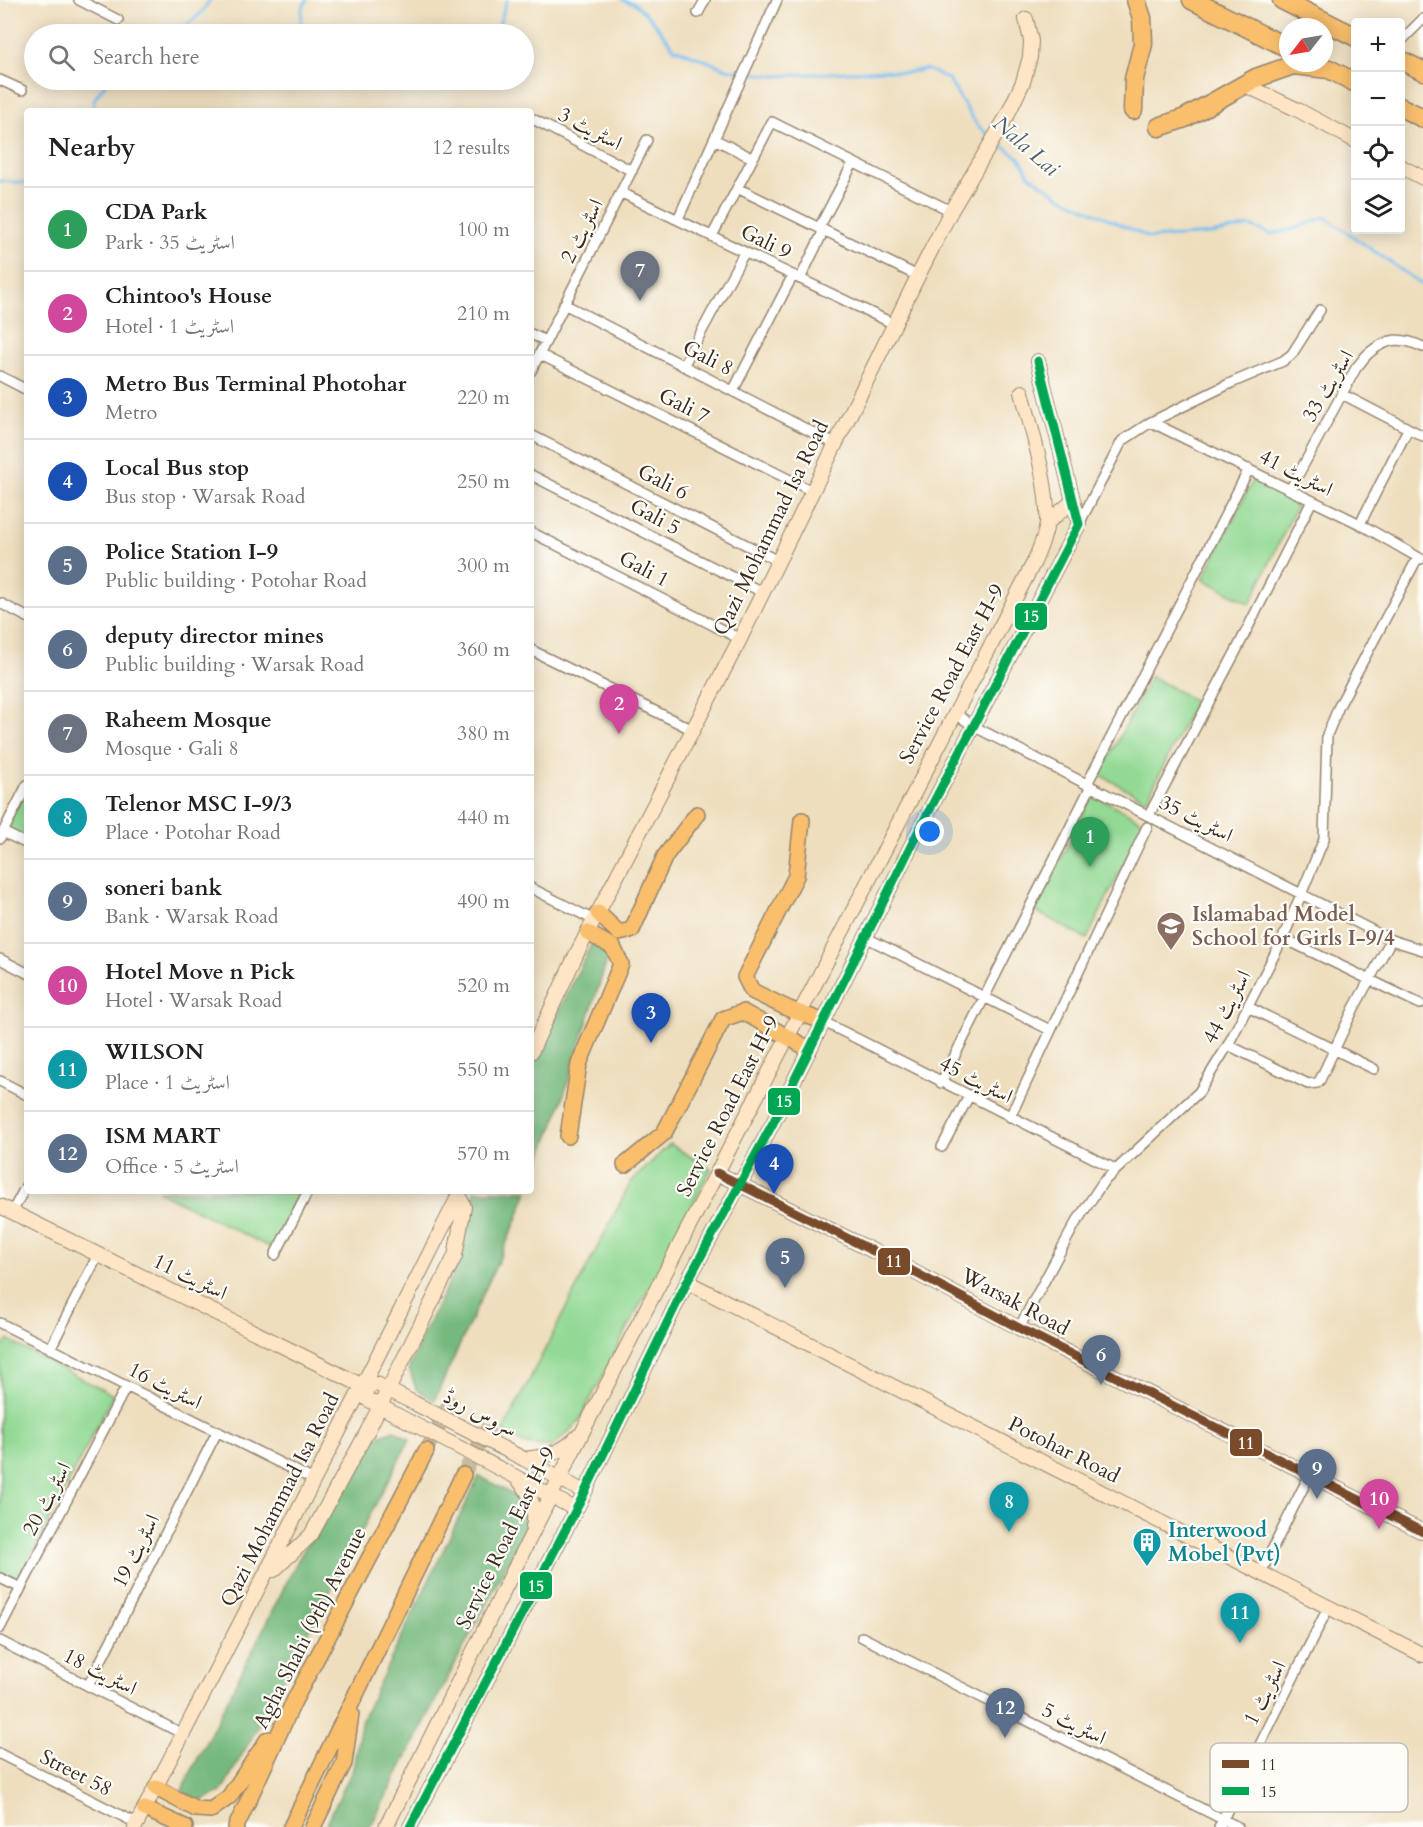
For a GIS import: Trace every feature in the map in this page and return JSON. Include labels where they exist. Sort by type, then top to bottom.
[{"type":"highway","points":[[1133,110],[1134,79],[1143,44],[1142,18],[1136,0]]},
{"type":"highway","points":[[1192,0],[1279,44]]},
{"type":"highway","points":[[1282,0],[1351,34]]},
{"type":"highway","points":[[1405,62],[1423,71]]},
{"type":"highway","points":[[1159,127],[1185,117],[1256,78],[1279,70]]},
{"type":"highway","points":[[1333,71],[1351,80]]},
{"type":"highway","points":[[1405,108],[1423,118]]},
{"type":"main road","points":[[593,922],[619,933],[632,930],[665,856],[697,814]]},
{"type":"main road","points":[[802,820],[796,876],[745,977],[752,991],[822,1021]]},
{"type":"main road","points":[[568,1136],[579,1064],[621,964],[613,947],[593,922]]},
{"type":"main road","points":[[625,1165],[664,1133],[723,1019],[743,1012],[809,1050]]},
{"type":"main road","name":"Agha Shahi (9th) Avenue","points":[[236,1827],[294,1701],[426,1451]]},
{"type":"main road","points":[[291,1827],[463,1476]]},
{"type":"main road","points":[[313,1827],[344,1763],[353,1699]]},
{"type":"main road","points":[[156,1788],[196,1809],[211,1810],[229,1797],[294,1701]]},
{"type":"main road","points":[[146,1809],[185,1827]]},
{"type":"street","points":[[79,0],[118,20]]},
{"type":"street","points":[[698,13],[705,0]]},
{"type":"street","points":[[678,219],[777,0]]},
{"type":"street","name":"Qazi Mohammad Isa Road","points":[[534,1046],[593,922],[740,639],[951,211],[962,196],[1007,116],[1023,82],[1030,57],[1031,41],[1026,20]]},
{"type":"street","points":[[1405,38],[1423,20]]},
{"type":"street","points":[[0,80],[22,90]]},
{"type":"street","points":[[1245,86],[1296,109],[1351,138]]},
{"type":"street","name":"اسٹریٹ 3","points":[[534,120],[632,171]]},
{"type":"street","points":[[712,236],[772,122],[951,211]]},
{"type":"street","name":"اسٹریٹ 2","points":[[534,365],[647,140]]},
{"type":"street","points":[[714,140],[752,158]]},
{"type":"street","points":[[733,391],[796,277],[853,163]]},
{"type":"street","points":[[1405,168],[1423,178]]},
{"type":"street","points":[[737,188],[918,276]]},
{"type":"street","name":"Gali 9","points":[[622,193],[894,324]]},
{"type":"street","points":[[683,366],[744,253]]},
{"type":"street","name":"Gali 8","points":[[564,304],[835,444]]},
{"type":"street","points":[[1079,524],[1122,441],[1151,422],[1231,383],[1283,362],[1292,354],[1320,310]]},
{"type":"street","points":[[534,335],[546,341]]},
{"type":"street","name":"اسٹریٹ 33","points":[[1290,490],[1356,368],[1368,354],[1380,345],[1398,339],[1423,347]]},
{"type":"street","name":"Gali 7","points":[[539,354],[812,491]]},
{"type":"street","points":[[1038,361],[1079,524]]},
{"type":"street","points":[[0,376],[24,388]]},
{"type":"street","name":"Service Road East H-9","points":[[386,1827],[585,1427],[1034,562],[1047,524],[1037,451],[1022,392]]},
{"type":"street","points":[[1342,394],[1423,436]]},
{"type":"street","name":"اسٹریٹ 41","points":[[1151,422],[1360,524],[1420,559]]},
{"type":"street","points":[[1360,524],[1408,429]]},
{"type":"street","name":"Gali 6","points":[[534,437],[778,561]]},
{"type":"street","points":[[941,1083],[1249,469]]},
{"type":"street","name":"Gali 5","points":[[534,477],[762,592]]},
{"type":"street","points":[[1047,524],[1073,501]]},
{"type":"street","points":[[1149,815],[1312,501]]},
{"type":"street","name":"Service Road East H-9","points":[[410,1827],[580,1500],[687,1282],[740,1184],[916,836],[975,727],[1079,524]]},
{"type":"street","name":"Gali 1","points":[[534,534],[740,639]]},
{"type":"street","name":"اسٹریٹ 44","points":[[1018,1328],[1075,1224],[1103,1182],[1199,1092],[1248,1007],[1303,894],[1324,839],[1327,735],[1339,706],[1420,559]]},
{"type":"street","points":[[0,603],[24,615]]},
{"type":"street","points":[[534,651],[693,730]]},
{"type":"street","name":"اسٹریٹ 35","points":[[956,714],[975,727],[1390,940],[1423,950]]},
{"type":"street","points":[[24,791],[2,835],[24,843]]},
{"type":"street","points":[[896,826],[916,836]]},
{"type":"street","points":[[1010,1117],[1147,827]]},
{"type":"street","points":[[534,890],[593,922]]},
{"type":"street","points":[[866,937],[1050,1030]]},
{"type":"street","points":[[1283,938],[1368,981],[1420,1004]]},
{"type":"street","points":[[1228,1045],[1313,1084],[1320,1080],[1390,940]]},
{"type":"street","points":[[0,959],[24,971]]},
{"type":"street","points":[[1248,1007],[1374,1069]]},
{"type":"street","name":"اسٹریٹ 45","points":[[822,1021],[1115,1169]]},
{"type":"street","points":[[0,1081],[24,1093]]},
{"type":"street","points":[[942,1147],[969,1096]]},
{"type":"street","name":"Warsak Road","points":[[717,1173],[1423,1532]]},
{"type":"street","points":[[6,1209],[24,1188]]},
{"type":"street","points":[[275,1256],[306,1194]]},
{"type":"street","points":[[268,1568],[274,1570],[311,1536],[380,1407],[455,1256],[464,1207],[459,1194]]},
{"type":"street","name":"Qazi Mohammad Isa Road","points":[[136,1825],[364,1387],[459,1194]]},
{"type":"street","name":"اسٹریٹ 11","points":[[6,1209],[364,1387]]},
{"type":"street","points":[[50,1349],[98,1255]]},
{"type":"street","name":"Potohar Road","points":[[687,1282],[1423,1655]]},
{"type":"street","name":"اسٹریٹ 16","points":[[2,1328],[126,1386],[314,1480]]},
{"type":"street","name":"سروس روڈ","points":[[377,1384],[524,1459],[560,1478],[580,1500],[551,1495],[380,1407],[367,1399],[364,1387],[377,1384]]},
{"type":"street","name":"اسٹریٹ 20","points":[[0,1628],[126,1386]]},
{"type":"street","points":[[524,1459],[542,1458],[559,1451],[574,1441],[585,1427]]},
{"type":"street","name":"اسٹریٹ 19","points":[[88,1686],[217,1432]]},
{"type":"street","points":[[1260,1574],[1310,1474]]},
{"type":"street","points":[[514,1476],[526,1488],[533,1504],[534,1521],[530,1538]]},
{"type":"street","points":[[0,1578],[21,1588]]},
{"type":"street","name":"اسٹریٹ 1","points":[[1261,1743],[1328,1608]]},
{"type":"street","name":"اسٹریٹ 5","points":[[862,1637],[1221,1823],[1238,1827]]},
{"type":"street","name":"اسٹریٹ 18","points":[[0,1641],[183,1734]]},
{"type":"street","name":"Street 58","points":[[0,1754],[136,1825]]},
{"type":"green space","points":[[1253,480],[1297,505],[1250,604],[1203,579]]},
{"type":"green space","points":[[1151,676],[1195,701],[1147,800],[1100,775]]},
{"type":"green space","points":[[24,791],[24,842],[3,832]]},
{"type":"green space","points":[[1093,794],[1144,822],[1087,939],[1035,911]]},
{"type":"green space","points":[[592,943],[608,957],[558,1113],[534,1175],[534,1062]]},
{"type":"green space","points":[[670,1144],[711,1169],[578,1423],[552,1447],[525,1444],[503,1431],[631,1182]]},
{"type":"green space","points":[[164,1194],[301,1194],[273,1249]]},
{"type":"green space","points":[[474,1194],[527,1194],[434,1401],[416,1389],[409,1368],[424,1332],[462,1256]]},
{"type":"green space","points":[[7,1340],[113,1395],[17,1583],[0,1574],[0,1353]]},
{"type":"green space","points":[[394,1430],[410,1439],[272,1702],[221,1792],[199,1802],[182,1790],[299,1558],[371,1439]]},
{"type":"green space","points":[[479,1476],[519,1498],[528,1524],[370,1827],[325,1827],[353,1769],[362,1719]]},
{"type":"waterway","name":"Nala Lai","points":[[188,24],[201,13],[210,0]]},
{"type":"waterway","name":"Nala Lai","points":[[301,24],[302,9],[307,0]]},
{"type":"waterway","name":"Nala Lai","points":[[499,24],[507,0]]},
{"type":"waterway","name":"Nala Lai","points":[[622,0],[635,4],[651,19],[674,48],[727,69],[774,76],[885,70],[905,73],[926,69],[948,79],[977,125],[990,136]]},
{"type":"waterway","name":"Nala Lai","points":[[93,108],[95,98],[101,90]]},
{"type":"waterway","name":"Nala Lai","points":[[997,142],[1020,158],[1029,175],[1061,197],[1150,238],[1211,234],[1250,226],[1270,234],[1291,230],[1325,217],[1423,285]]},
{"type":"waterway","name":"Nala Lai","points":[[0,181],[24,183]]},
{"type":"tunnel","points":[[426,1451],[453,1396]]},
{"type":"tunnel","points":[[463,1475],[489,1426]]},
{"type":"transit line","name":"15","points":[[410,1827],[581,1500],[687,1282],[773,1123],[916,836],[1079,524],[1038,361]]},
{"type":"transit line","name":"11","points":[[717,1173],[1423,1532]]},
{"type":"place","name":"Raheem Mosque","points":[[640,301]]},
{"type":"place","name":"Chintoo's House","points":[[619,734]]},
{"type":"place","name":"CDA Park","points":[[1090,867]]},
{"type":"place","name":"Islamabad Model School for Girls I-9/4","points":[[1171,952]]},
{"type":"place","name":"Metro Bus Terminal Photohar","points":[[651,1043]]},
{"type":"place","name":"Local Bus stop","points":[[774,1194]]},
{"type":"place","name":"Police Station I-9","points":[[785,1288]]},
{"type":"place","name":"deputy director mines","points":[[1101,1385]]},
{"type":"place","name":"soneri bank","points":[[1317,1499]]},
{"type":"place","name":"Hotel Move n Pick","points":[[1379,1529]]},
{"type":"place","name":"Telenor MSC I-9/3","points":[[1009,1532]]},
{"type":"place","name":"Interwood Mobel (Pvt)","points":[[1147,1568]]},
{"type":"place","name":"WILSON","points":[[1240,1643]]},
{"type":"place","name":"ISM MART","points":[[1005,1738]]}]
